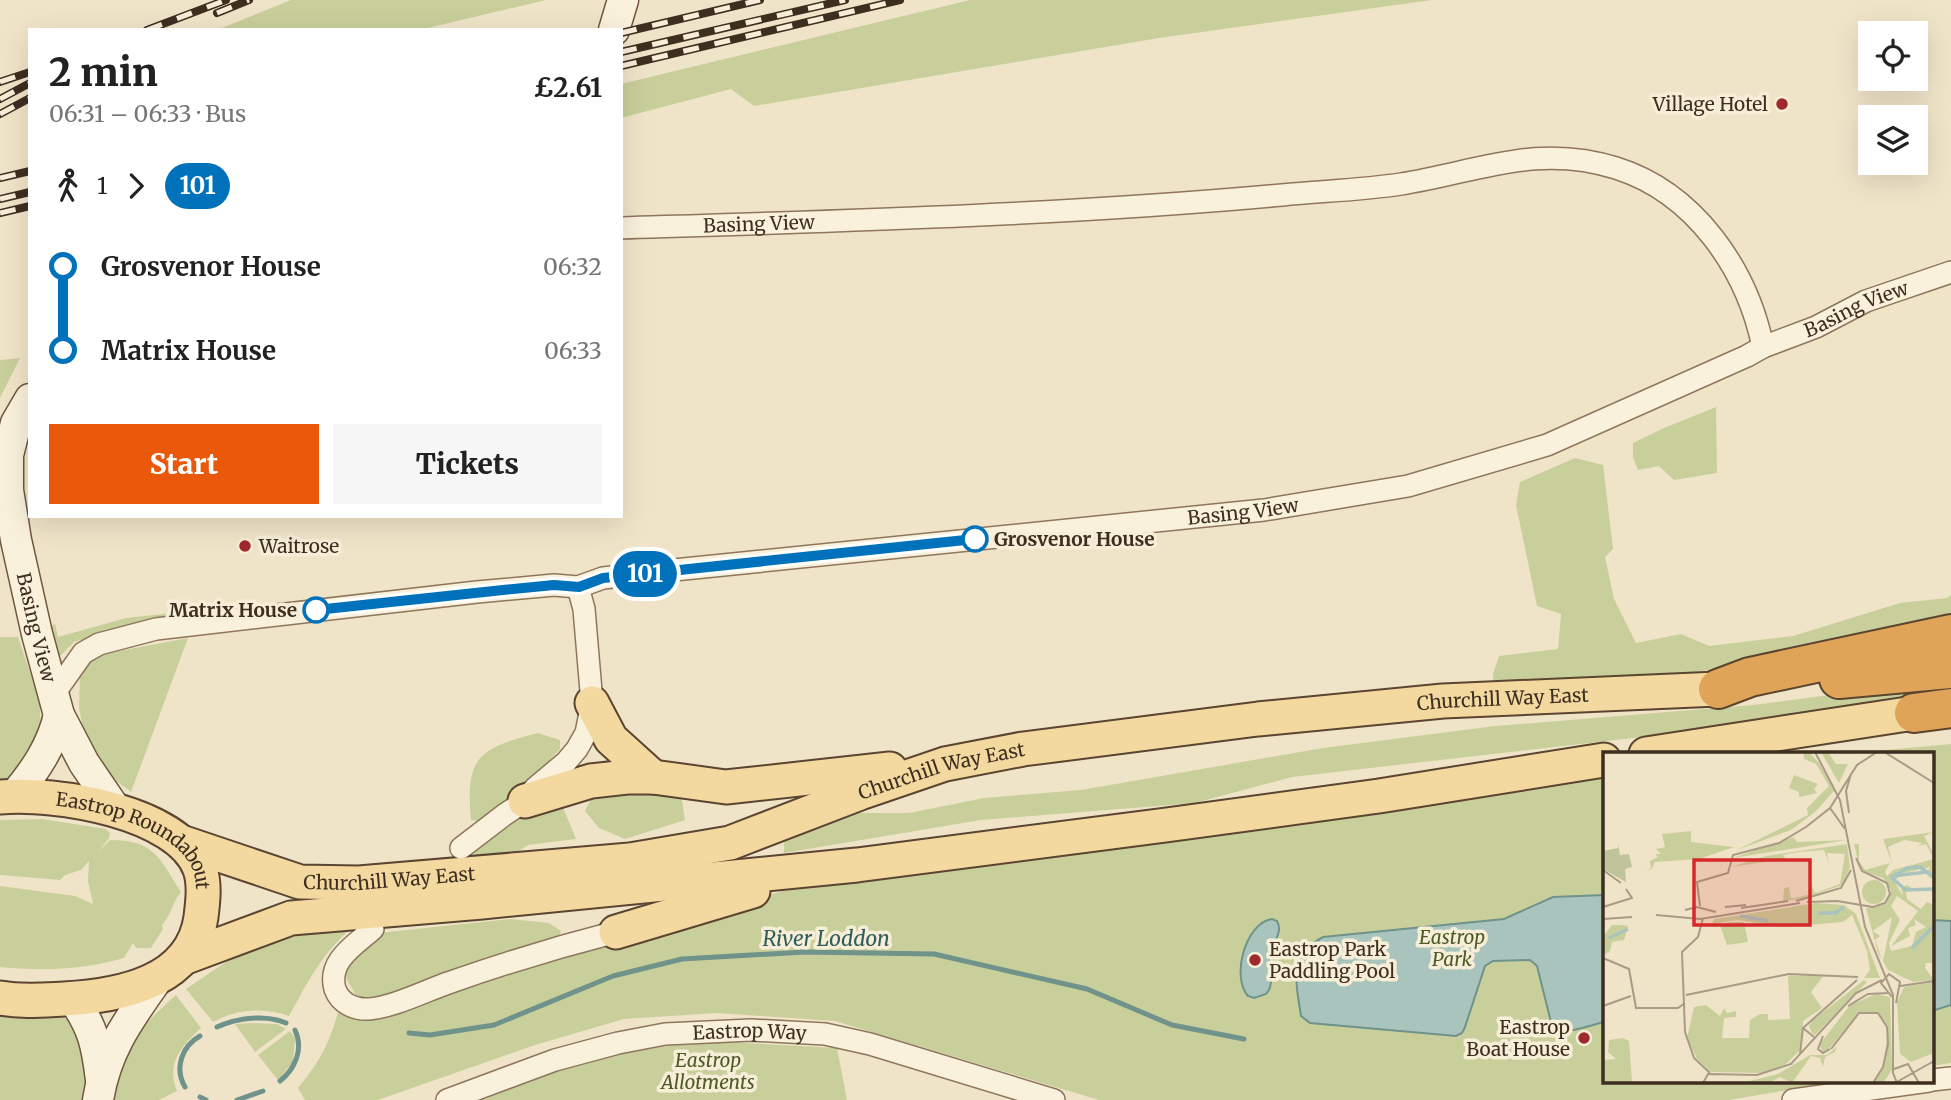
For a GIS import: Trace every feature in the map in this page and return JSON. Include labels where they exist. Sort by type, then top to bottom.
[{"type":"highway","points":[[1718,689],[1750,677],[1951,634]]},
{"type":"highway","points":[[1718,689],[1951,669]]},
{"type":"highway","points":[[1914,713],[1951,708]]},
{"type":"highway","points":[[1914,713],[1951,715]]},
{"type":"main road","name":"Churchill Way East","points":[[181,842],[300,882],[359,883],[631,860],[730,844],[860,793],[945,764],[1023,749],[1258,719],[1443,701],[1718,689]]},
{"type":"main road","points":[[592,703],[611,739],[653,777]]},
{"type":"main road","points":[[1659,752],[1914,713]]},
{"type":"main road","name":"Churchill Way East","points":[[186,957],[291,918],[857,865],[1206,820],[1603,760]]},
{"type":"main road","points":[[525,801],[591,780],[627,776],[726,787],[945,764]]},
{"type":"main road","name":"Eastrop Roundabout","points":[[0,998],[33,1000],[103,996],[119,993],[158,978],[186,957],[200,925],[204,895],[200,868],[181,842],[146,822],[116,810],[50,797],[7,797]]},
{"type":"main road","points":[[616,932],[763,888],[857,865]]},
{"type":"street","points":[[615,28],[623,0]]},
{"type":"street","name":"Basing View","points":[[623,228],[873,220],[1204,201],[1401,184],[1520,159],[1552,157],[1595,162],[1642,178],[1690,211],[1734,265],[1756,312],[1763,347]]},
{"type":"street","name":"Basing View","points":[[7,797],[30,778],[49,747],[55,734],[56,704],[83,653],[99,643],[156,629],[211,621],[554,585],[579,587],[603,578],[1264,510],[1408,486],[1547,445],[1763,347],[1816,327],[1866,300],[1951,272]]},
{"type":"street","name":"Basing View","points":[[28,403],[11,435],[6,471],[16,540],[37,635],[56,704],[84,763],[116,810]]},
{"type":"street","points":[[461,848],[525,801],[577,749],[586,733],[592,703],[584,609],[579,587]]},
{"type":"street","points":[[373,929],[337,962],[333,981],[338,995],[350,1006],[369,1009],[395,1002],[516,961],[616,932]]},
{"type":"street","points":[[100,1092],[124,1026],[158,978]]},
{"type":"street","points":[[72,998],[85,1016],[97,1046],[100,1092]]},
{"type":"street","name":"Eastrop Way","points":[[447,1100],[555,1060],[618,1043],[665,1034],[751,1030],[825,1034],[870,1044],[1054,1100]]},
{"type":"street","points":[[1793,1100],[1924,1082]]},
{"type":"green space","points":[[291,0],[546,0],[427,28],[222,28]]},
{"type":"green space","points":[[970,0],[1432,0],[1159,38],[754,106],[731,89],[623,117],[623,84]]},
{"type":"green space","points":[[20,358],[0,398],[0,360]]},
{"type":"green space","points":[[1716,407],[1717,473],[1674,480],[1659,466],[1638,470],[1633,458],[1633,443]]},
{"type":"green space","points":[[1575,458],[1603,465],[1613,549],[1605,557],[1614,599],[1636,643],[1681,634],[1709,646],[1793,636],[1900,603],[1947,598],[1951,595],[1951,623],[1778,658],[1643,681],[1494,694],[1493,674],[1499,656],[1558,649],[1561,614],[1537,606],[1516,505],[1520,482]]},
{"type":"green space","points":[[200,610],[200,613],[139,623],[74,642],[59,657],[55,657],[43,629],[55,624],[58,637],[126,618]]},
{"type":"green space","points":[[0,637],[18,637],[40,702],[41,737],[16,776],[0,780]]},
{"type":"green space","points":[[188,638],[131,792],[107,774],[85,740],[79,708],[80,674],[90,660],[109,653]]},
{"type":"green space","points":[[1951,688],[1951,697],[1728,727],[1292,777],[1195,803],[981,820],[784,853],[784,840],[849,813],[909,813],[984,798],[1081,790],[1323,748],[1495,726],[1753,705],[1845,693]]},
{"type":"green space","points":[[538,733],[560,740],[560,749],[514,798],[486,822],[471,820],[471,782],[474,768],[480,758],[502,744]]},
{"type":"green space","points":[[1951,744],[1951,1063],[1934,1066],[1934,752],[1863,752]]},
{"type":"green space","name":"Eastrop Park","points":[[1603,774],[1603,1082],[1837,1082],[1729,1100],[1099,1100],[835,1021],[717,1013],[624,1019],[535,1045],[378,1100],[305,1100],[298,1088],[323,1051],[339,1009],[356,1014],[797,887]]},
{"type":"green space","points":[[597,787],[681,795],[685,820],[625,839],[599,828],[585,811]]},
{"type":"green space","points":[[537,799],[562,805],[576,839],[528,845],[509,857],[480,862],[473,856],[482,838],[509,826]]},
{"type":"green space","points":[[42,819],[106,829],[110,833],[109,838],[99,851],[110,840],[125,841],[146,847],[161,861],[181,892],[151,948],[136,948],[133,943],[124,958],[78,967],[0,967],[0,886],[75,896],[93,904],[88,881],[89,861],[81,870],[65,875],[60,880],[0,875],[0,820]]},
{"type":"green space","points":[[510,919],[549,923],[561,931],[559,937],[415,991],[360,1002],[347,980],[344,968],[378,933]]},
{"type":"green space","points":[[344,927],[347,932],[321,961],[289,1016],[270,1011],[250,1011],[231,1014],[213,1022],[186,989],[241,952],[286,935]]},
{"type":"green space","points":[[176,995],[201,1028],[177,1056],[173,1072],[177,1091],[159,1100],[113,1100],[121,1066],[134,1041],[151,1018]]},
{"type":"green space","points":[[0,1012],[49,1014],[67,1019],[76,1027],[87,1070],[84,1100],[0,1100]]},
{"type":"green space","points":[[235,1024],[277,1024],[286,1029],[255,1052]]},
{"type":"green space","points":[[290,1031],[295,1038],[293,1062],[278,1080],[258,1055]]},
{"type":"green space","name":"Eastrop Allotments","points":[[708,1041],[837,1048],[847,1100],[471,1100],[597,1055]]},
{"type":"water","points":[[1603,895],[1603,1022],[1570,1030],[1552,1026],[1537,966],[1530,960],[1493,961],[1485,966],[1465,1027],[1462,1033],[1456,1036],[1310,1023],[1301,1016],[1297,992],[1299,962],[1312,944],[1323,937],[1504,919],[1553,897]]},
{"type":"water","name":"Eastrop Park Paddling Pool","points":[[1272,919],[1277,921],[1279,930],[1269,957],[1270,986],[1266,994],[1254,998],[1248,996],[1243,987],[1241,964],[1254,930]]},
{"type":"water","points":[[1934,920],[1951,921],[1951,1005],[1934,1010]]},
{"type":"waterway","name":"River Loddon","points":[[409,1033],[430,1035],[494,1025],[613,976],[682,959],[805,952],[934,954],[1087,989],[1172,1025],[1244,1039]]},
{"type":"waterway","points":[[217,1027],[251,1018],[286,1023]]},
{"type":"waterway","points":[[280,1081],[294,1065],[299,1044],[295,1030]]},
{"type":"waterway","points":[[185,1087],[180,1072],[182,1058],[184,1052],[200,1036]]},
{"type":"waterway","points":[[237,1100],[263,1091]]},
{"type":"waterway","points":[[200,1097],[206,1100]]},
{"type":"railway","points":[[152,28],[226,0]]},
{"type":"railway","points":[[217,13],[249,0]]},
{"type":"railway","points":[[623,33],[760,0]]},
{"type":"railway","points":[[623,52],[845,0]]},
{"type":"railway","points":[[623,66],[900,0]]},
{"type":"railway","points":[[0,82],[28,73]]},
{"type":"railway","points":[[0,99],[28,84]]},
{"type":"railway","points":[[0,114],[28,99]]},
{"type":"railway","points":[[0,178],[28,171]]},
{"type":"railway","points":[[0,199],[28,192]]},
{"type":"railway","points":[[0,213],[28,206]]},
{"type":"bus line","name":"101","points":[[316,610],[554,585],[579,587],[603,578],[975,539]]},
{"type":"place","name":"Village Hotel","points":[[1782,104]]},
{"type":"place","name":"Grosvenor House","points":[[975,539]]},
{"type":"place","name":"Waitrose","points":[[245,546]]},
{"type":"place","name":"Matrix House","points":[[316,610]]},
{"type":"place","name":"Eastrop Park Paddling Pool","points":[[1255,960]]},
{"type":"place","name":"Eastrop Boat House","points":[[1584,1038]]}]
